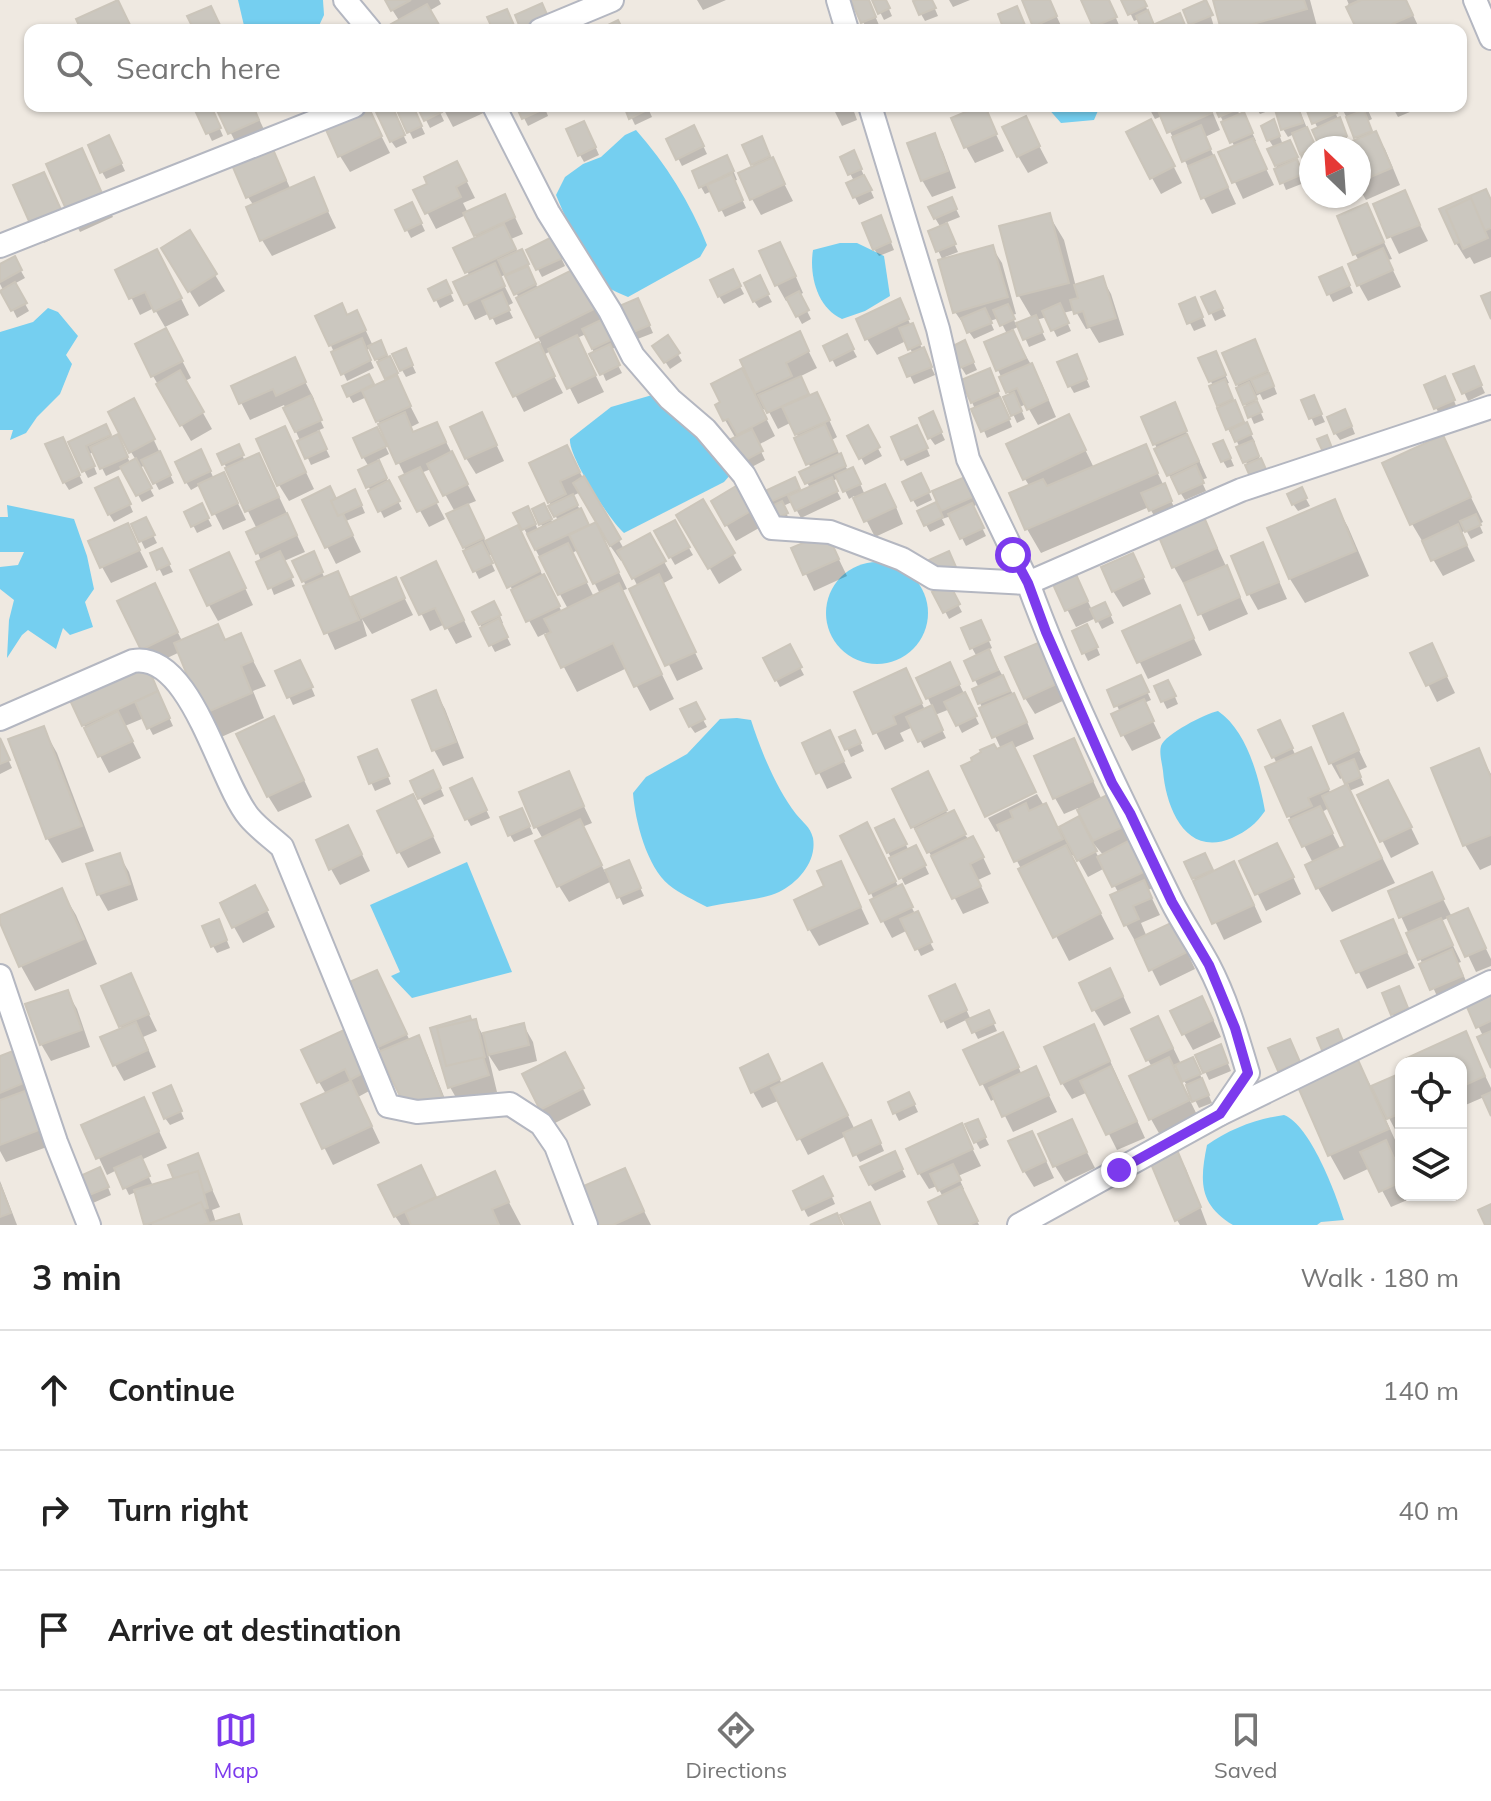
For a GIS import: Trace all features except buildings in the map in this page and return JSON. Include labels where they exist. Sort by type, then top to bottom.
[{"type":"street","points":[[345,0],[365,24]]},
{"type":"street","points":[[554,24],[612,0]]},
{"type":"street","points":[[838,0],[845,24]]},
{"type":"street","points":[[1475,0],[1491,38]]},
{"type":"street","points":[[0,246],[339,112]]},
{"type":"street","points":[[497,112],[548,212],[610,311],[633,356],[670,399],[705,429],[744,475],[772,528],[830,532],[902,559],[934,578],[1028,583],[1241,490],[1491,407]]},
{"type":"street","points":[[872,112],[938,329],[968,459],[1028,583],[1112,783],[1130,813],[1172,902],[1209,965],[1235,1028],[1248,1073],[1220,1114]]},
{"type":"street","points":[[0,719],[133,661],[145,659],[156,662],[179,681],[248,817],[282,847],[388,1106],[417,1112],[510,1104],[541,1124],[556,1146],[586,1225]]},
{"type":"street","points":[[0,976],[56,1142],[89,1225]]},
{"type":"street","points":[[1021,1225],[1220,1114],[1491,982]]},
{"type":"water","points":[[238,0],[323,0],[324,15],[320,24],[244,24]]},
{"type":"water","points":[[1051,112],[1097,112],[1094,120],[1061,123]]},
{"type":"water","points":[[636,130],[676,184],[707,245],[700,257],[628,297],[611,289],[595,270],[556,195],[565,177],[583,164],[601,157],[625,135]]},
{"type":"water","points":[[840,243],[857,243],[884,256],[890,296],[865,311],[842,319],[833,314],[821,299],[812,270],[813,250]]},
{"type":"water","points":[[48,308],[58,312],[78,336],[66,355],[72,364],[60,394],[26,433],[10,440],[13,430],[0,430],[0,332],[33,322]]},
{"type":"water","points":[[659,393],[731,474],[724,482],[624,533],[591,488],[570,439],[611,407]]},
{"type":"water","points":[[7,505],[74,519],[94,589],[85,602],[93,627],[70,635],[63,628],[56,649],[28,630],[7,658],[9,620],[14,600],[0,589],[0,567],[18,565],[24,552],[0,552],[0,517],[8,517]]},
{"type":"water","points":[[877,562],[897,566],[913,577],[924,593],[928,613],[924,633],[913,649],[897,660],[877,664],[857,660],[841,649],[830,633],[826,613],[830,593],[841,577],[857,566]]},
{"type":"water","points":[[1218,711],[1244,742],[1265,811],[1242,833],[1216,842],[1202,841],[1181,826],[1169,800],[1160,752],[1164,741],[1177,730]]},
{"type":"water","points":[[720,719],[751,720],[764,757],[789,804],[810,830],[814,847],[805,870],[779,892],[707,907],[673,888],[654,867],[639,830],[633,793],[646,777],[687,754]]},
{"type":"water","points":[[467,862],[512,972],[412,998],[391,976],[400,972],[370,905]]},
{"type":"water","points":[[1284,1115],[1294,1121],[1312,1145],[1344,1220],[1317,1225],[1233,1225],[1213,1209],[1204,1190],[1207,1145],[1244,1126]]},
{"type":"route","points":[[1013,555],[1028,583],[1112,783],[1130,813],[1172,902],[1209,965],[1235,1028],[1248,1073],[1220,1114],[1119,1170]]}]
